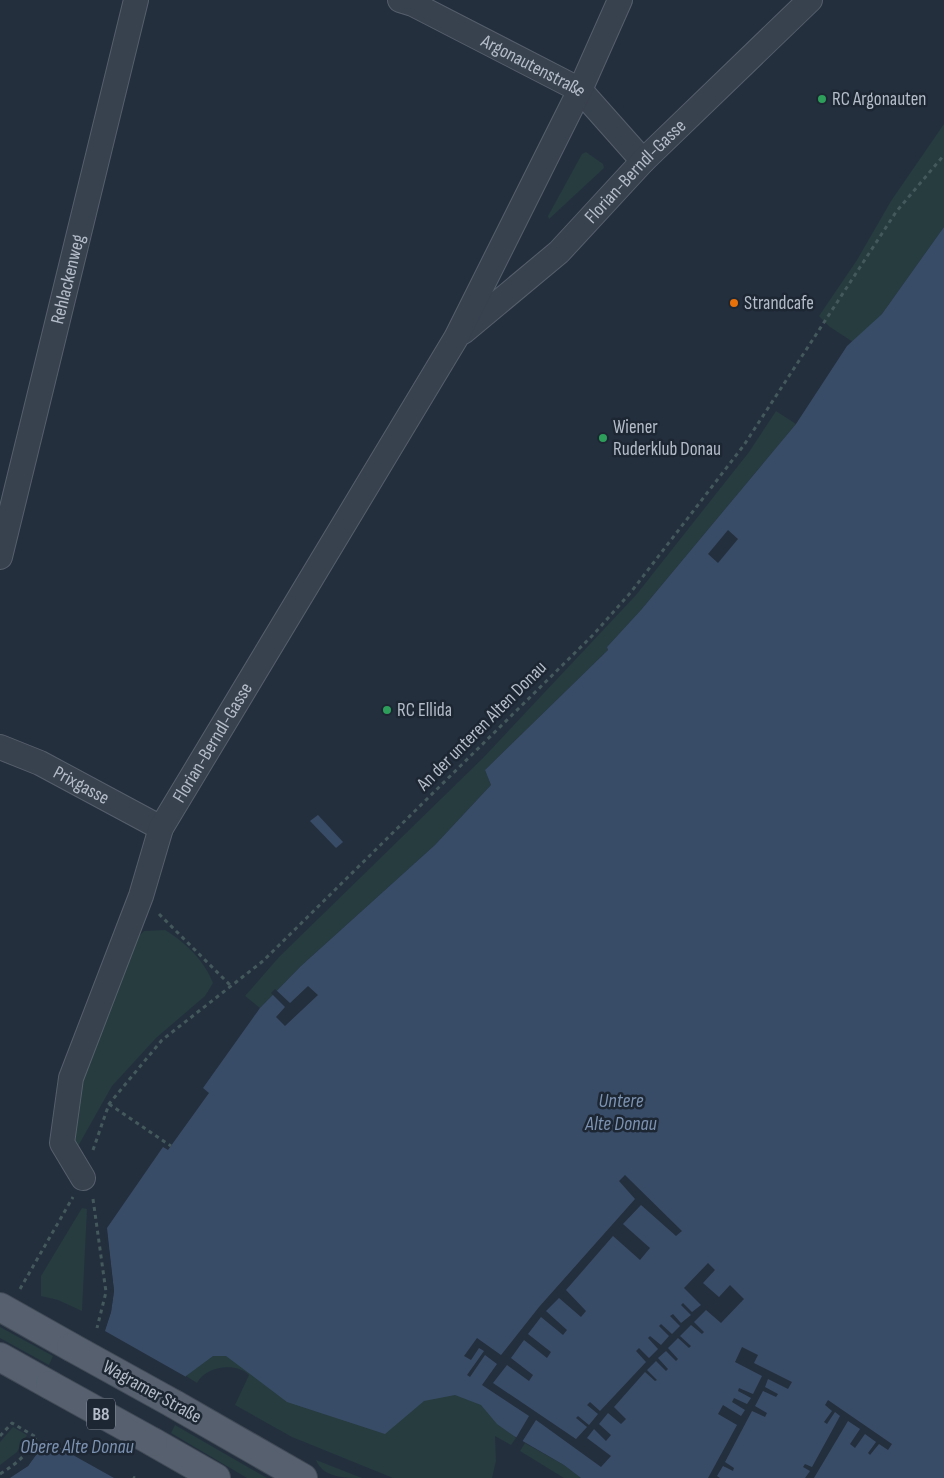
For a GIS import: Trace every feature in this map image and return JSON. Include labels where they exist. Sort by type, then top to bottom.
[{"type":"main road","name":"Wagramer Straße","points":[[10,1299],[71,1347],[303,1478]]},
{"type":"main road","name":"B8","points":[[0,1357],[216,1478]]},
{"type":"street","name":"Rehlackenweg","points":[[0,557],[136,0]]},
{"type":"street","name":"Florian-Berndl-Gasse","points":[[83,1178],[62,1144],[71,1078],[141,896],[161,828],[456,338],[580,90],[620,0]]},
{"type":"street","name":"Florian-Berndl-Gasse","points":[[456,338],[559,252],[643,161],[810,0]]},
{"type":"street","name":"Argonautenstraße","points":[[409,1],[580,90],[643,161]]},
{"type":"street","name":"Prixgasse","points":[[0,747],[40,763],[161,828]]},
{"type":"path","name":"An der unteren Alten Donau","points":[[10,1299],[83,1178],[110,1104],[162,1040],[270,954],[593,635],[631,592],[744,445],[896,212],[944,155]]},
{"type":"path","points":[[141,896],[231,986]]},
{"type":"path","points":[[110,1104],[171,1146]]},
{"type":"path","points":[[94,1203],[106,1292],[97,1328]]},
{"type":"path","points":[[0,1436],[12,1423],[36,1436],[19,1462],[0,1474]]},
{"type":"green space","points":[[944,124],[944,227],[882,314],[853,342],[830,327],[819,316],[857,260],[891,201]]},
{"type":"green space","points":[[586,152],[603,164],[604,168],[549,219],[548,216],[582,154]]},
{"type":"green space","points":[[776,411],[796,424],[641,610],[607,647],[608,650],[485,770],[491,785],[435,845],[301,966],[260,1008],[245,996],[279,957],[483,758],[636,595],[749,452]]},
{"type":"green space","points":[[165,930],[194,953],[205,967],[213,983],[205,996],[156,1038],[112,1086],[77,1148],[70,1143],[76,1086],[132,943],[144,931]]},
{"type":"green space","points":[[82,1208],[87,1209],[82,1311],[58,1300],[41,1296],[41,1276]]},
{"type":"green space","points":[[0,1327],[53,1356],[49,1365],[0,1338]]},
{"type":"green space","points":[[214,1350],[417,1399],[468,1390],[516,1438],[511,1445],[495,1436],[496,1461],[492,1478],[393,1478],[292,1437],[235,1405],[249,1375],[237,1368],[229,1367],[214,1370],[201,1377],[197,1383],[186,1376]]},
{"type":"green space","points":[[175,1425],[267,1478],[247,1478],[171,1433]]},
{"type":"green space","points":[[13,1427],[27,1435],[17,1452],[0,1465],[0,1442]]},
{"type":"green space","points":[[525,1443],[564,1465],[581,1478],[564,1478],[520,1451]]},
{"type":"green space","points":[[316,1460],[362,1478],[329,1474],[319,1466]]},
{"type":"water","name":"Untere Alte Donau","points":[[944,227],[944,1478],[581,1478],[564,1465],[497,1424],[481,1405],[455,1395],[424,1401],[385,1434],[287,1402],[226,1356],[213,1356],[186,1376],[124,1478],[10,1478],[28,1466],[39,1451],[102,1338],[111,1312],[114,1291],[107,1228],[163,1147],[168,1150],[209,1093],[203,1088],[260,1008],[301,966],[435,845],[491,785],[485,770],[608,650],[607,647],[641,610],[796,424],[847,346],[882,314]]},
{"type":"water","points":[[318,815],[343,842],[336,848],[310,821]]},
{"type":"pier","points":[[728,530],[738,539],[718,563],[708,554]]},
{"type":"pier","points":[[308,986],[318,995],[285,1026],[276,1017],[285,1007],[271,993],[275,989],[290,1003]]},
{"type":"pier","points":[[625,1175],[682,1231],[676,1236],[641,1205],[623,1224],[650,1248],[640,1260],[613,1236],[566,1290],[586,1311],[581,1317],[559,1298],[546,1311],[567,1330],[563,1335],[541,1317],[528,1334],[551,1352],[547,1358],[524,1340],[511,1358],[533,1375],[529,1381],[507,1365],[493,1383],[576,1439],[587,1427],[576,1418],[578,1416],[589,1425],[598,1414],[587,1405],[590,1402],[600,1411],[646,1362],[636,1351],[639,1348],[649,1358],[658,1349],[648,1338],[650,1336],[661,1345],[669,1336],[659,1326],[661,1324],[672,1334],[680,1326],[670,1316],[673,1314],[681,1323],[691,1315],[681,1305],[683,1303],[692,1312],[701,1305],[684,1288],[708,1263],[715,1270],[703,1283],[719,1297],[730,1285],[744,1299],[721,1323],[706,1310],[694,1322],[704,1332],[702,1334],[691,1325],[680,1336],[691,1346],[689,1348],[678,1338],[668,1348],[678,1359],[676,1361],[666,1351],[658,1358],[668,1369],[666,1371],[656,1361],[647,1370],[657,1380],[655,1381],[645,1372],[614,1407],[626,1419],[621,1424],[608,1413],[599,1424],[611,1435],[606,1441],[594,1429],[587,1438],[611,1456],[601,1467],[536,1420],[522,1442],[516,1438],[529,1416],[482,1385],[497,1364],[485,1355],[470,1377],[467,1375],[484,1351],[479,1348],[471,1360],[464,1356],[477,1338],[501,1355],[539,1307],[635,1199],[619,1181]]},
{"type":"pier","points":[[106,1225],[114,1291],[111,1312],[105,1331],[188,1378],[127,1478],[114,1478],[46,1440],[28,1466],[7,1478],[26,1464],[37,1450],[104,1326],[111,1291],[104,1229]]},
{"type":"pier","points":[[742,1347],[758,1355],[754,1363],[792,1382],[788,1389],[768,1379],[765,1387],[778,1394],[776,1397],[763,1391],[755,1406],[767,1413],[765,1417],[752,1411],[725,1462],[734,1468],[733,1471],[723,1466],[717,1476],[720,1478],[708,1478],[737,1425],[718,1414],[723,1405],[741,1416],[745,1410],[732,1402],[734,1398],[747,1404],[751,1398],[738,1391],[739,1388],[753,1394],[762,1376],[735,1362]]},
{"type":"pier","points":[[828,1400],[892,1444],[888,1450],[879,1444],[870,1455],[868,1453],[876,1442],[865,1434],[855,1448],[850,1444],[860,1429],[848,1421],[814,1478],[805,1478],[810,1471],[803,1467],[805,1464],[812,1467],[840,1416],[835,1412],[827,1424],[824,1422],[832,1411],[825,1405]]},
{"type":"place","name":"RC Argonauten","points":[[822,99]]},
{"type":"place","name":"Strandcafe","points":[[734,303]]},
{"type":"place","name":"Wiener Ruderklub Donau","points":[[603,438]]},
{"type":"place","name":"RC Ellida","points":[[387,710]]},
{"type":"water label","name":"Obere Alte Donau","points":[[77,1447]]}]
